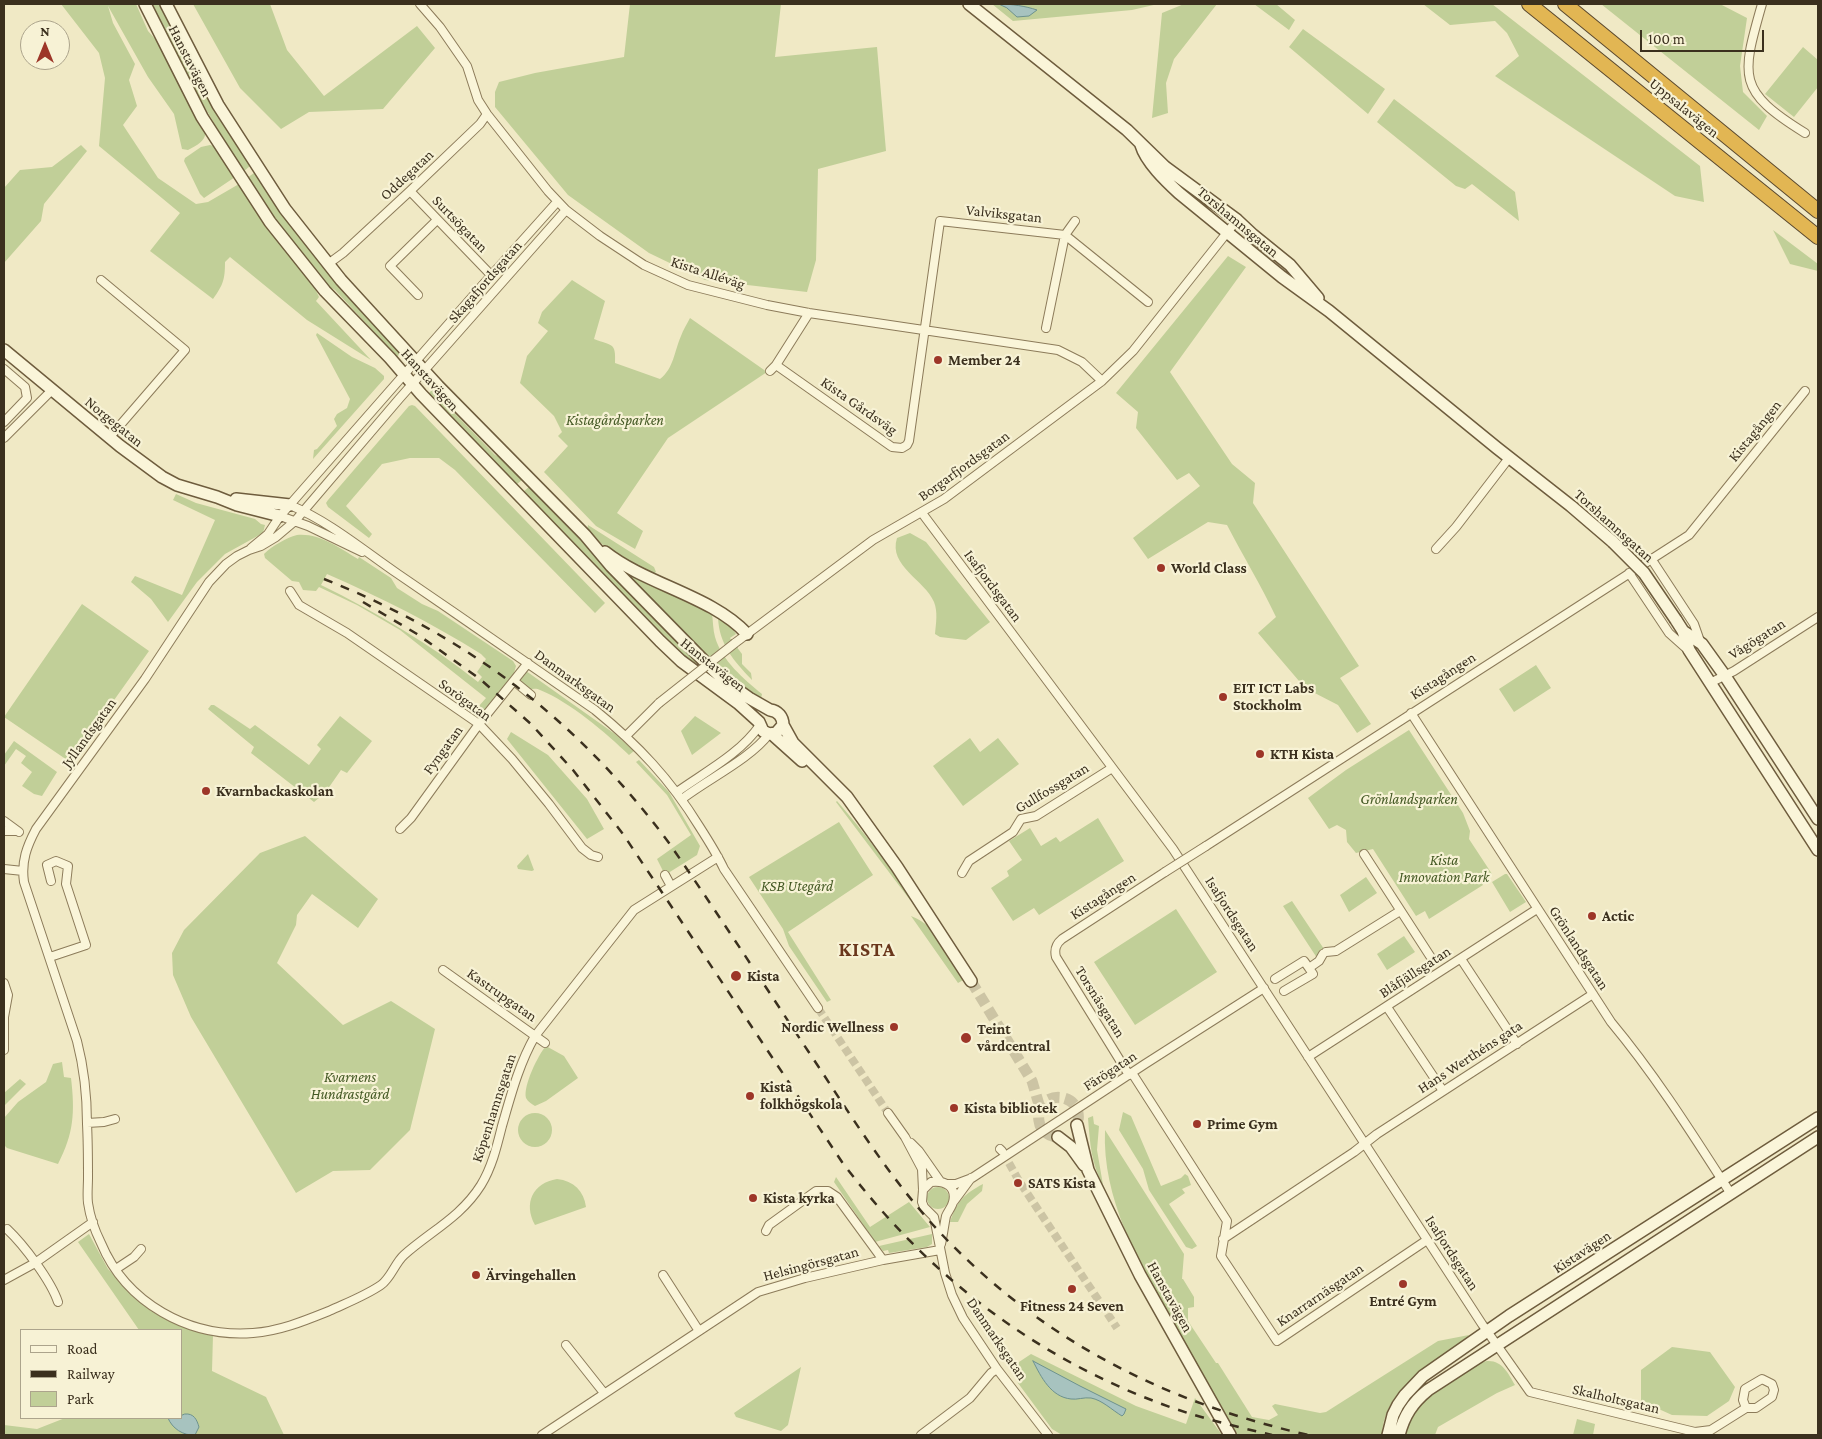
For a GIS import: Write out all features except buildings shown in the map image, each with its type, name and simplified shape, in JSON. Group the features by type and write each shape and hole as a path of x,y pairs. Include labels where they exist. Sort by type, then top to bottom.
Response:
{"highway":[{"name":"Uppsalavägen","path":"1530,4 1818,238"},
{"name":"Uppsalavägen","path":"1565,4 1818,211"}],"street":[{"name":"Hanstavägen","path":"145,4 202,116 270,222 325,291 660,641 681,660 738,703 759,724 763,731 771,735 809,767 852,813 862,820"},
{"name":"Hanstavägen","path":"166,4 218,105 285,209 328,264 425,371 529,480 585,535 611,566 705,662 725,681 748,698 781,716 783,725 793,743 847,797 898,867 971,981"},
{"name":"Kista Alléväg","path":"420,4 440,27 467,66 478,100 558,202 600,236 644,266 688,285 767,305 1058,350 1082,362 1102,382"},
{"name":"Torshamnsgatan","path":"969,4 1127,130 1165,167 1237,220 1290,264 1329,311"},
{"path":"1762,4 1750,43 1747,67 1752,88 1765,106 1805,132"},
{"name":"Oddegatan","path":"328,264 343,253 410,192 488,114"},
{"name":"Torshamnsgatan","path":"1141,145 1143,151 1165,180 1282,278 1329,311 1509,458 1571,506 1644,573 1683,631 1689,650 1818,848"},
{"name":"Surtsögatan","path":"410,192 491,275"},
{"name":"Skagafjordsgatan","path":"416,361 558,202"},
{"name":"Skagafjordsgatan","path":"425,371 566,210"},
{"path":"418,295 390,266 437,220"},
{"name":"Borgarfjordsgatan","path":"626,736 659,703 872,540 944,499 1102,382 1132,351 1237,220"},
{"name":"Valviksgatan","path":"924,330 940,221 1065,234"},
{"path":"1046,328 1065,234 1075,222"},
{"path":"1065,234 1148,302"},
{"path":"101,280 185,350 110,438"},
{"path":"770,371 776,365 809,313"},
{"name":"Kista Gårdsväg","path":"776,365 892,447 902,448 909,441 924,330"},
{"name":"Norgegatan","path":"4,350 137,460 162,477 177,485 295,522"},
{"path":"280,516 416,361"},
{"path":"4,369 24,387 27,398 4,422"},
{"path":"295,522 425,371"},
{"path":"4,438 52,390"},
{"name":"Kistagången","path":"1058,942 1689,535 1804,391"},
{"path":"14,412 22,418"},
{"path":"1436,549 1456,527 1509,458"},
{"path":"516,492 529,480"},
{"name":"Norgegatan","path":"217,497 290,505 304,511"},
{"name":"Danmarksgatan","path":"304,511 346,536 528,663 595,710 626,736 679,795 724,869 818,1008"},
{"name":"Isafjordsgatan","path":"922,513 1173,849 1496,1345"},
{"name":"Jyllandsgatan","path":"280,516 268,534 249,550 226,564 210,582 145,679 36,828 24,857 22,871 82,1058 88,1124 88,1202 93,1222 106,1256 120,1276 147,1304 169,1318 195,1327 227,1333 254,1333 297,1324 353,1301"},
{"name":"Danmarksgatan","path":"295,522 308,526 382,562"},
{"name":"Jyllandsgatan","path":"249,550 261,546 276,537 295,522"},
{"path":"585,535 615,560 652,580 727,615 747,634"},
{"name":"Torshamnsgatan","path":"1652,560 1694,624 1702,644 1818,819"},
{"name":"Torshamnsgatan","path":"1629,573 1669,633 1689,650"},
{"name":"Sorögatan","path":"290,591 299,605 346,633 478,724 518,766 582,848 591,855 598,857"},
{"name":"Vågögatan","path":"1710,683 1818,617"},
{"name":"Torshamnsgatan","path":"1683,631 1702,644"},
{"name":"Fyngatan","path":"400,829 411,818 478,724 528,663"},
{"path":"514,681 531,695"},
{"path":"679,795 753,736 762,715 770,710"},
{"name":"Grönlandsgatan","path":"1411,713 1611,1022 1664,1090 1731,1194"},
{"path":"679,795 754,749 779,731 783,725"},
{"name":"Gullfossgatan","path":"962,873 969,861 1012,832 1021,819 1036,816 1112,768"},
{"path":"4,821 19,832 4,831"},
{"path":"1364,854 1430,956"},
{"name":"Köpenhamnsgatan","path":"353,1301 383,1284 402,1256 458,1214 480,1186 495,1152 521,1064 535,1036 634,910 718,857"},
{"path":"50,957 86,945 66,884 68,866 56,861 47,865 51,881"},
{"path":"4,869 22,871"},
{"path":"665,875 671,886"},
{"name":"Blåfjällsgatan","path":"1308,1057 1537,909"},
{"path":"1309,968 1319,961 1325,953 1336,951 1400,911"},
{"name":"Torsnäsgatan","path":"1058,942 1055,951 1056,957 1130,1074"},
{"path":"1461,959 1517,1044"},
{"path":"1275,979 1304,961 1309,968 1313,974 1284,992"},
{"name":"Kastrupgatan","path":"443,970 545,1043"},
{"path":"4,983 8,995 4,1017 4,1050"},
{"name":"Färögatan","path":"943,1183 956,1184 972,1178 1264,988"},
{"name":"Hans Werthéns gata","path":"1364,1145 1377,1134 1593,994"},
{"path":"1387,1007 1443,1091"},
{"name":"Knarrarnäsgatan","path":"1130,1074 1227,1221 1221,1256 1277,1340 1427,1240"},
{"name":"Danmarksgatan","path":"888,1113 905,1137 922,1169 922,1202 924,1207 931,1213 936,1225 940,1250 952,1295 963,1318 997,1368 1048,1435"},
{"name":"Kistavägen","path":"1388,1435 1393,1414 1405,1395 1423,1376 1565,1281 1818,1118"},
{"path":"88,1124 115,1119"},
{"name":"Hanstavägen","path":"1088,1170 1077,1123 1071,1133 1056,1137 1071,1147 1088,1170 1140,1274 1230,1435"},
{"name":"Danmarksgatan","path":"905,1137 920,1151 943,1183 953,1191 954,1201 948,1210 940,1250"},
{"name":"Kistavägen","path":"1399,1435 1406,1414 1419,1397 1496,1345 1818,1137"},
{"path":"1223,1239 1364,1145"},
{"name":"Färögatan","path":"954,1201 972,1178"},
{"path":"923,1190 931,1182 943,1183"},
{"path":"766,1231 769,1225 816,1191 828,1191 836,1198 883,1260"},
{"path":"931,1213 942,1214 948,1210"},
{"path":"4,1280 34,1263 93,1222"},
{"path":"7,1229 16,1236 54,1292 58,1302"},
{"path":"1639,1233 1648,1247"},
{"path":"116,1269 134,1257 141,1249"},
{"name":"Helsingörsgatan","path":"542,1435 758,1292 805,1278 883,1260 940,1250"},
{"path":"663,1275 699,1330"},
{"path":"1565,1281 1574,1295"},
{"path":"566,1345 604,1393"},
{"name":"Skalholtsgatan","path":"1496,1345 1530,1392 1550,1398 1695,1432 1712,1430 1746,1408"},
{"path":"922,1435 970,1398 997,1368"}],"green space":[{"path":"61,4 136,4 148,31 157,41 206,131 200,143 188,150 182,149 174,114 148,77 108,6 113,23 135,64 129,80 137,106 123,125 158,178 196,204 208,202 239,184 313,284 319,297 316,301 371,360 307,320 230,257 225,262 223,282 213,299 150,251 180,213 99,146 105,78 99,53"},
{"path":"151,4 161,4 202,86 250,166 243,172 185,74"},
{"path":"193,4 270,4 287,50 324,96 417,26 435,48 383,109 309,112 281,129 240,88"},
{"path":"630,4 781,4 775,57 877,47 886,151 818,169 816,260 807,292 705,280 649,253 568,195 495,107 495,92 499,82 535,73 624,57"},
{"path":"992,4 1158,4 1132,10 1013,21"},
{"path":"1184,4 1217,4 1174,59 1166,83 1168,113 1152,118 1162,13"},
{"path":"1254,4 1276,4 1295,20 1289,30"},
{"path":"1423,4 1492,4 1700,166 1704,202 1675,196 1495,76 1519,56 1507,33 1495,21 1450,25"},
{"path":"1601,4 1720,4 1747,18 1740,66 1743,92 1767,116 1759,130"},
{"path":"1303,29 1385,89 1368,114 1289,47"},
{"path":"1803,47 1818,60 1818,87 1794,117 1765,94"},
{"path":"1394,99 1515,192 1519,221 1472,184 1465,189 1456,186 1377,122"},
{"path":"81,145 87,151 44,204 41,221 4,263 4,188 20,170 52,167"},
{"path":"214,146 235,177 204,198 200,194 184,161 185,158 201,147"},
{"path":"254,173 324,265 401,352 397,357 335,290 325,284 285,233 247,178"},
{"path":"1773,230 1818,264 1818,271 1790,264"},
{"path":"1228,256 1246,267 1170,372 1232,464 1255,483 1253,503 1359,666 1340,678 1371,724 1357,733 1338,705 1305,688 1258,633 1276,617 1227,525 1208,522 1148,559 1133,538 1200,486 1189,473 1177,480 1136,428 1138,412 1116,393"},
{"name":"Kistagårdsparken","path":"572,280 605,301 594,339 609,344 614,348 615,363 660,379 671,365 690,318 767,372 668,438 617,513 643,531 635,549 596,526 544,472 568,446 558,436 562,432 554,416 520,383 527,356 548,331 538,323 542,312"},
{"path":"317,333 352,357 375,368 384,376 384,379 313,459 314,450 337,426 334,419 337,414 347,408 350,399 316,335"},
{"path":"432,390 495,455 505,459 523,479 516,485 428,394"},
{"path":"412,405 605,603 595,613 455,470 439,458 410,458 382,464 346,506 372,534 369,538 328,507 326,503 328,500 409,406"},
{"path":"530,486 698,660 694,665 671,646 523,492"},
{"path":"176,494 196,503 255,519 265,525 263,533 225,554 197,582 168,622 151,599 131,582 135,576 182,595 215,520 173,500"},
{"path":"588,525 654,567 656,572 653,574 617,557 587,531"},
{"path":"910,533 926,542 990,622 966,640 940,637 935,634 936,614 934,602 902,565 898,557 896,548 897,538"},
{"path":"297,535 314,536 329,542 358,559 359,557 391,578 397,588 422,604 438,611 513,661 516,666 514,673 481,716 471,715 486,698 400,630 357,605 319,587 316,591 303,590 299,582 292,581 265,558 264,554 271,548","holes":["327,574 386,601 481,654 486,659 477,672 482,677 478,682 402,629 321,585"]},
{"path":"619,568 712,613 713,628 718,646 734,669 762,694 761,699 725,676"},
{"path":"82,604 149,651 70,762 4,717"},
{"path":"718,617 730,625 736,634 730,638 742,654 742,664 751,673 752,680 739,666 724,644"},
{"path":"1536,665 1551,688 1514,712 1499,689"},
{"path":"526,671 615,734 634,751 629,755 599,728 563,702 539,689 529,689 519,680"},
{"path":"211,705 214,705 250,729 255,725 309,765 321,749 317,745 340,716 372,741 347,773 341,770 325,793 314,802 251,753 254,747 208,709"},
{"path":"695,716 721,733 692,755 681,731"},
{"path":"1409,730 1463,813 1470,831 1469,839 1492,874 1481,880 1483,885 1429,919 1425,911 1416,916 1373,849 1356,853 1347,842 1346,830 1337,825 1329,829 1308,798 1346,770"},
{"path":"511,732 548,755 587,799 604,829 587,839 507,739"},
{"path":"970,738 980,752 998,738 1019,764 963,806 933,766"},
{"path":"14,741 57,772 42,796 34,794 22,786 32,772 21,763 26,756 16,749 4,766 4,755"},
{"path":"639,760 669,792 700,846 697,855 665,875 657,859 691,835 667,795 636,762"},
{"path":"836,802 885,861 910,900"},
{"path":"1098,818 1124,861 1039,915 1034,908 1013,921 991,888 1009,876 1007,871 1022,860 1009,841 1030,828 1041,846 1056,837 1060,842"},
{"name":"KSB Utegård","path":"839,822 873,875 788,932 831,1000 827,1002 789,946 783,929 749,877"},
{"name":"Kvarnens Hundrastgård","path":"305,836 378,899 358,928 312,894 297,915 296,925 277,963 343,1025 391,1001 435,1029 410,1130 370,1170 333,1171 296,1193 191,1017 173,975 172,953 184,930 260,853"},
{"path":"528,854 534,870 518,869 517,866"},
{"path":"1507,874 1526,902 1510,912 1492,882"},
{"path":"1366,877 1377,893 1349,912 1340,895"},
{"path":"1292,901 1326,952 1319,961 1283,906"},
{"path":"1176,909 1217,972 1135,1025 1094,962"},
{"path":"911,916 932,930 940,940 944,952 965,979 958,983"},
{"path":"1404,936 1415,952 1387,970 1377,954"},
{"path":"546,1046 564,1056 578,1078 546,1101 535,1106 526,1098 527,1086 535,1063"},
{"path":"62,1062 64,1077 71,1078 73,1112 70,1132 58,1164 7,1148 4,1145 4,1118 18,1102 46,1082 53,1064"},
{"path":"20,1079 26,1084 4,1106 4,1093"},
{"path":"1123,1112 1131,1116 1161,1186 1181,1178 1185,1174 1188,1176 1191,1185 1182,1189 1185,1193 1169,1204 1197,1246 1192,1249 1186,1247 1149,1190 1143,1169 1119,1130"},
{"path":"535,1113 542,1114 547,1118 551,1123 551,1137 547,1142 542,1146 535,1147 528,1146 523,1142 519,1137 518,1130 519,1123 523,1118 528,1114"},
{"path":"1093,1116 1094,1124 1099,1126 1097,1150 1103,1185 1096,1169 1090,1144 1088,1118"},
{"path":"1105,1130 1184,1254 1182,1279 1194,1297 1194,1307 1188,1308 1188,1321 1216,1363 1218,1363 1252,1417 1269,1420 1278,1415 1272,1406 1275,1404 1320,1413 1326,1412 1438,1341 1469,1335 1460,1345 1431,1364 1402,1389 1388,1410 1382,1435 1236,1435 1158,1297 1124,1228 1109,1180"},
{"path":"836,1177 870,1227 909,1202 930,1227 875,1242 834,1182"},
{"path":"557,1179 568,1182 577,1188 583,1196 586,1207 535,1225 530,1209 532,1195 542,1185"},
{"path":"983,1184 982,1191 967,1204 958,1222 950,1222 955,1209 962,1199"},
{"path":"938,1187 946,1190 949,1198 946,1206 938,1209 930,1206 927,1198 930,1190"},
{"path":"89,1234 108,1269 151,1311 170,1321 213,1335 212,1371 266,1397 284,1435 4,1435 4,1425 37,1429 62,1419 182,1419 182,1329 138,1329 78,1242"},
{"path":"932,1234 932,1244 927,1247 889,1253 888,1250 883,1251 879,1246"},
{"path":"1672,1347 1710,1352 1735,1387 1729,1401 1707,1416 1672,1415 1641,1401 1641,1370"},
{"path":"1031,1354 1136,1406 1186,1424 1195,1398 1222,1435 1062,1435 1052,1429 1018,1383 1013,1366"},
{"path":"1487,1361 1501,1365 1515,1385 1497,1393 1438,1427 1435,1435 1404,1435 1408,1422 1420,1403 1480,1363"},
{"path":"801,1367 788,1425 781,1431 736,1417 734,1413"},
{"path":"1577,1419 1595,1424 1593,1435 1573,1435"}],"water":[{"path":"999,4 1028,7 1037,10 1029,16 1017,17"},
{"path":"1033,1361 1126,1409 1124,1414 1122,1416 1095,1399 1071,1399 1058,1394 1043,1380"},
{"path":"188,1414 195,1418 199,1427 195,1435 178,1431 169,1419 182,1419 182,1416"}],"tunnel":[{"path":"971,981 1032,1081 1040,1108"},
{"path":"818,1008 888,1113"},
{"path":"1055,1137 1044,1132 1039,1121 1039,1111 1044,1103 1058,1097 1067,1099 1073,1103 1078,1111 1078,1121"},
{"path":"1009,1163 1117,1328"}],"railway":[{"path":"324,579 376,602 425,627 472,655 516,686 557,720 596,757 634,798 669,843 850,1115 897,1181 931,1223 989,1279 1029,1312 1071,1340 1115,1365 1160,1387 1208,1406 1257,1422 1308,1435"},
{"path":"363,602 417,634 480,679 531,724 573,770 623,834 842,1162 875,1203 911,1242 948,1277 988,1309 1030,1338 1074,1364 1121,1387 1170,1407 1272,1435"}],"place":[{"name":"Member 24","path":"938,360"},
{"name":"World Class","path":"1161,568"},
{"name":"EIT ICT Labs Stockholm","path":"1223,697"},
{"name":"KTH Kista","path":"1260,754"},
{"name":"Kvarnbackaskolan","path":"206,791"},
{"name":"Actic","path":"1592,916"},
{"name":"Kista","path":"736,976"},
{"name":"Nordic Wellness","path":"894,1027"},
{"name":"Teint vårdcentral","path":"966,1038"},
{"name":"Kista folkhögskola","path":"750,1096"},
{"name":"Kista bibliotek","path":"954,1108"},
{"name":"Prime Gym","path":"1197,1124"},
{"name":"SATS Kista","path":"1018,1183"},
{"name":"Kista kyrka","path":"753,1198"},
{"name":"Ärvingehallen","path":"476,1275"},
{"name":"Entré Gym","path":"1403,1284"},
{"name":"Fitness 24 Seven","path":"1072,1289"}],"district":[{"name":"KISTA","path":"867,950"}],"park label":[{"name":"Grönlandsparken","path":"1409,799"},
{"name":"Kista Innovation Park","path":"1444,868"}]}
